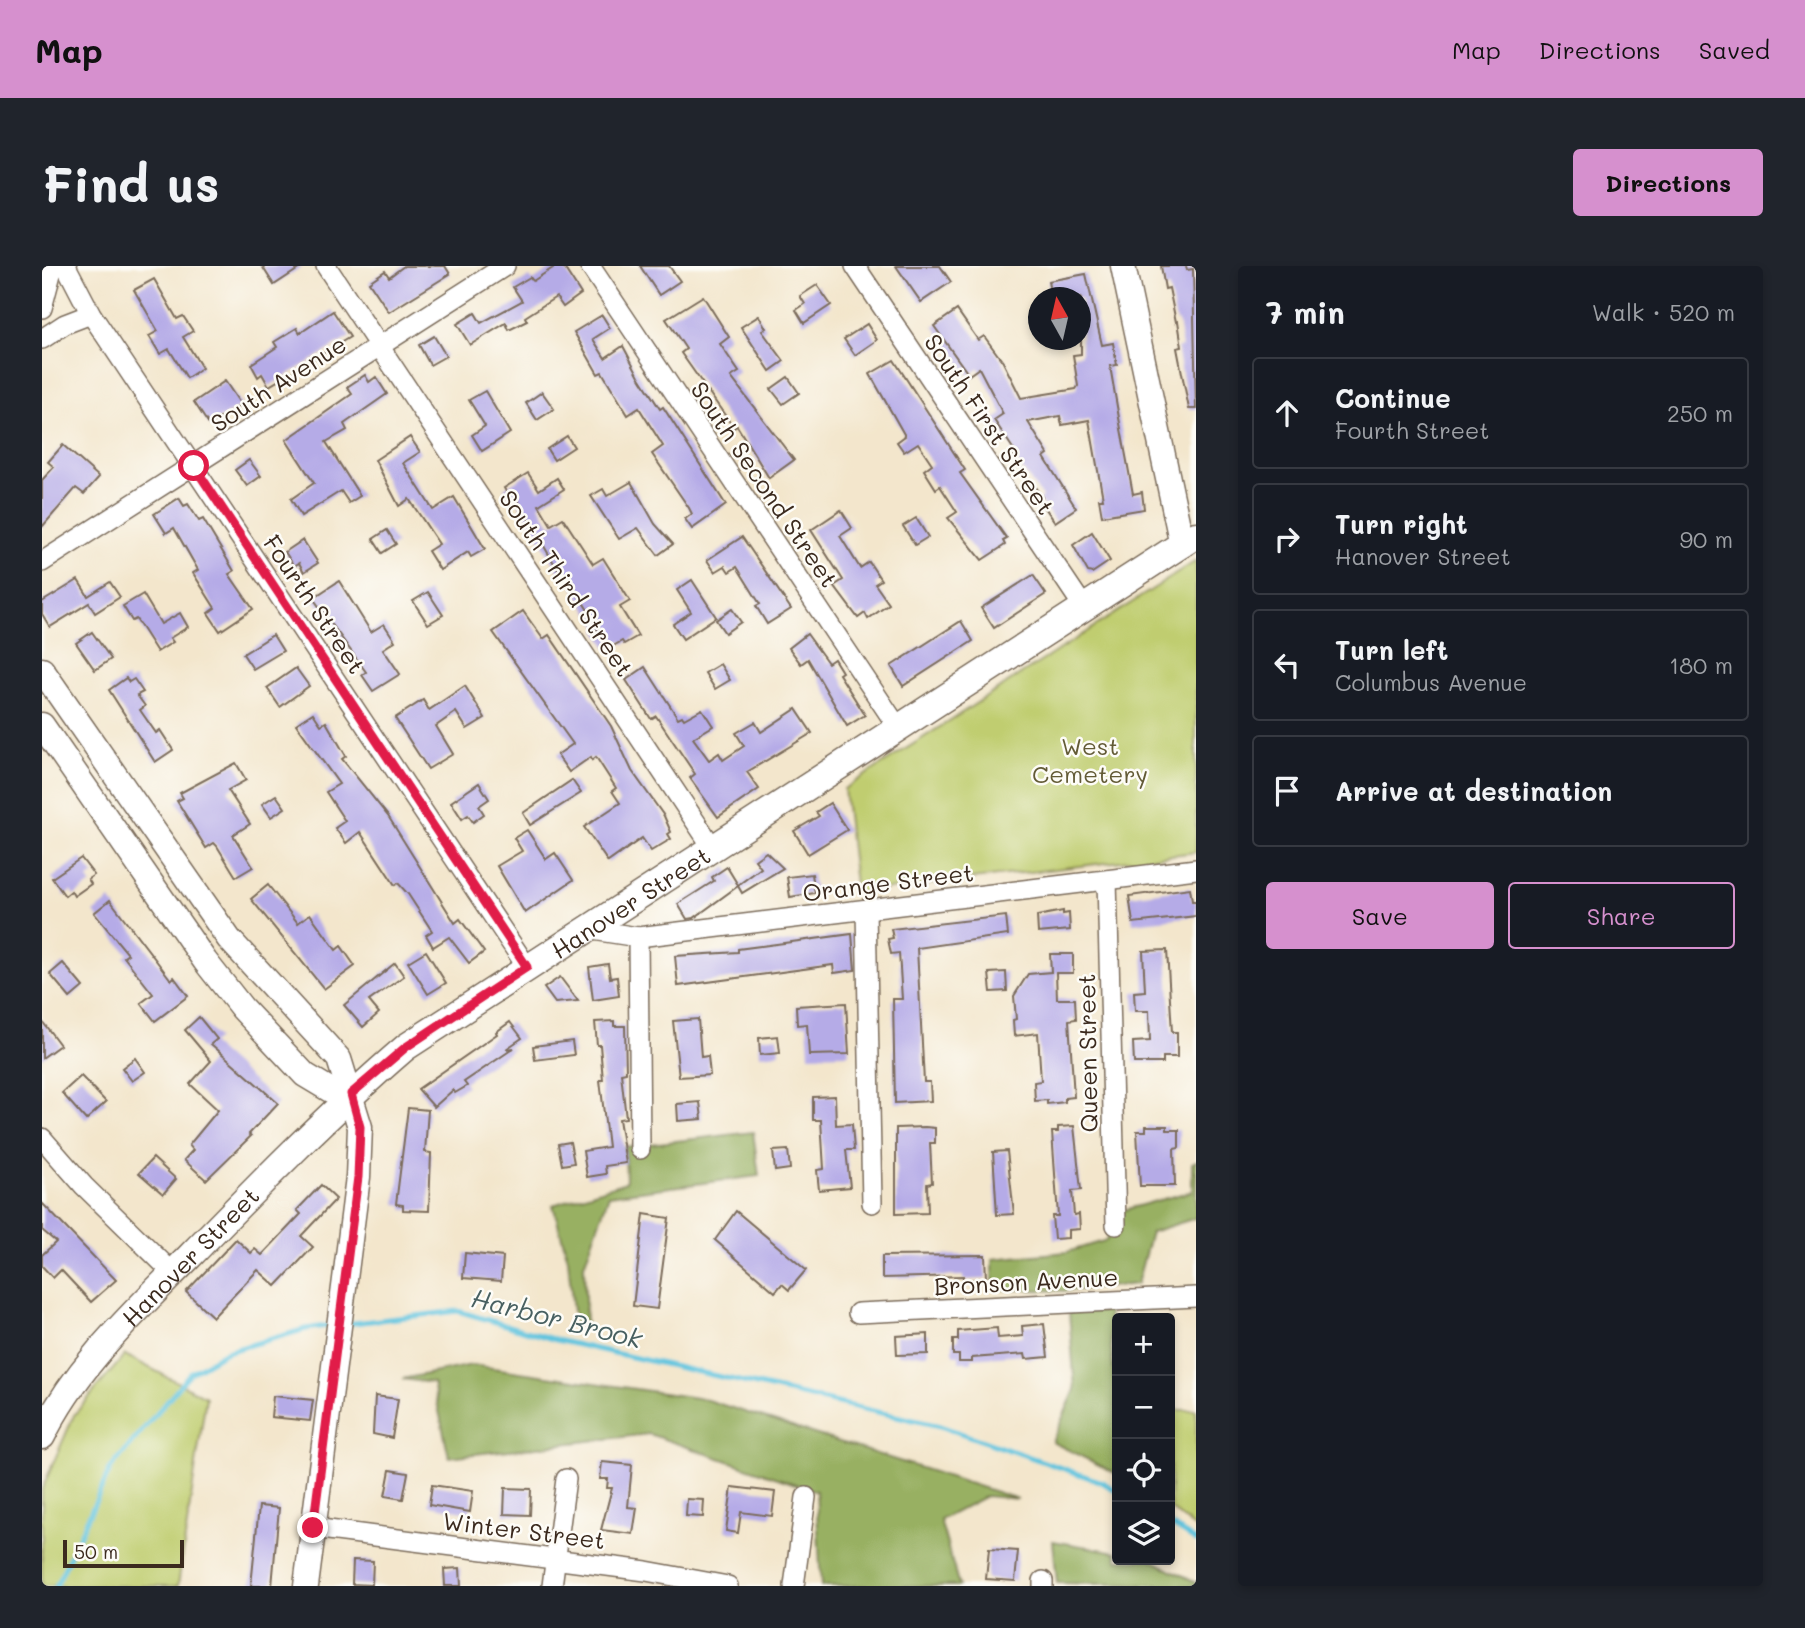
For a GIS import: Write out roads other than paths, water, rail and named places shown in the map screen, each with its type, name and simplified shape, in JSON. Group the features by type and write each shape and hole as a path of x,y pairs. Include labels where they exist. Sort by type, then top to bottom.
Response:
{"main road":[{"name":"Hanover Street","path":"42,1436 77,1378 173,1273 351,1094 406,1047 1189,540"}],"street":[{"path":"42,308 53,266"},
{"name":"Fourth Street","path":"66,266 91,314 527,967"},
{"name":"South Third Street","path":"326,266 713,848"},
{"name":"South Avenue","path":"42,562 505,266"},
{"name":"South Second Street","path":"590,266 899,729"},
{"name":"South First Street","path":"855,266 1085,609"},
{"path":"1123,266 1189,540"},
{"path":"42,338 65,324 91,314"},
{"path":"42,670 232,943 329,1045 346,1074 360,1127 361,1143 306,1586"},
{"path":"42,725 205,961 242,1008 305,1074 330,1090 351,1094"},
{"path":"114,832 144,814"},
{"name":"Orange Street","path":"586,929 638,937 1196,869"},
{"name":"Queen Street","path":"1107,880 1116,1225"},
{"path":"866,910 872,1203"},
{"path":"638,937 640,1149"},
{"path":"205,961 232,943"},
{"path":"42,1138 84,1186 173,1273"},
{"name":"Bronson Avenue","path":"858,1313 1196,1297"},
{"path":"552,1586 566,1479"},
{"path":"794,1586 806,1497"},
{"name":"Winter Street","path":"313,1528 555,1559 728,1586"}],"waterway":[{"name":"Harbor Brook","path":"345,1324 458,1311 556,1340 940,1426 1102,1482 1112,1488"},
{"name":"Harbor Brook","path":"56,1586 111,1468 190,1373 226,1352 306,1329 332,1325"},
{"name":"Harbor Brook","path":"1175,1527 1196,1541"}],"park label":[{"name":"West Cemetery","path":"1090,759"}]}
